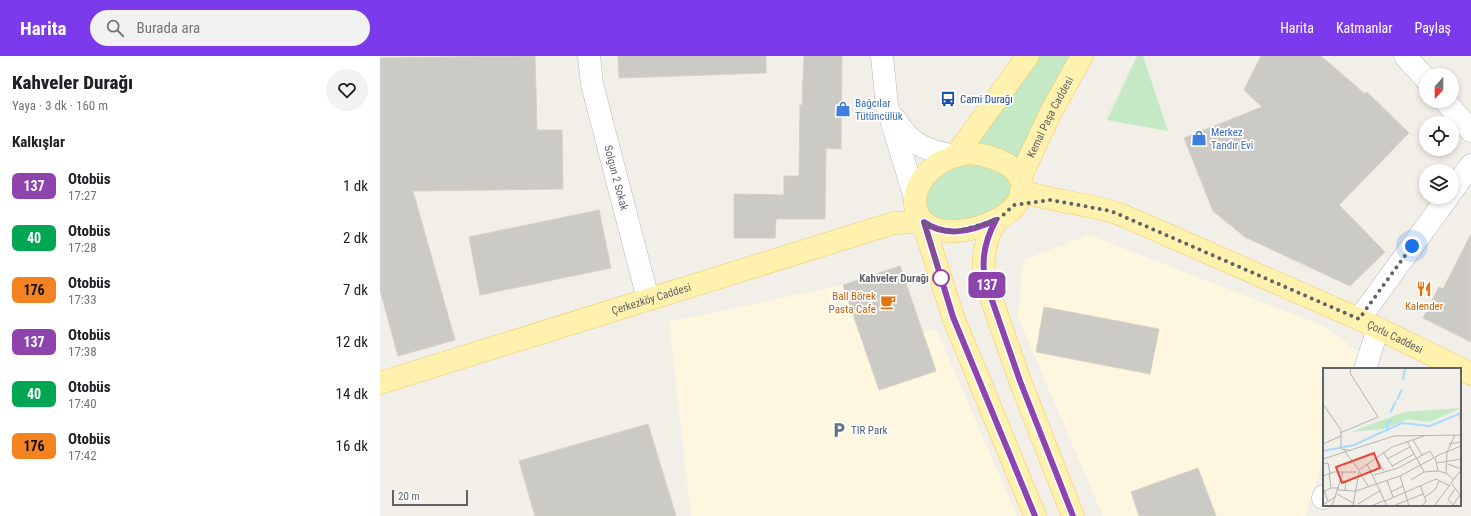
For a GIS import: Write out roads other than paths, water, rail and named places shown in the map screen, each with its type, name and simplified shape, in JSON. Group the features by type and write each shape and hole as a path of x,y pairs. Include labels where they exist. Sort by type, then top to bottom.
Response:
{"main road":[{"path":"955,156 1028,56"},
{"name":"Kemal Paşa Caddesi","path":"1018,191 1050,114 1082,56"},
{"path":"917,208 938,230 955,232 996,220 1002,216 1018,191 1013,169 995,158 970,153 955,156 938,164 927,174 918,187 917,208 953,317 1035,516"},
{"name":"Çorlu Caddesi","path":"1018,191 1051,200 1111,211 1122,215 1369,324 1459,368"},
{"name":"Çerkezköy Caddesi","path":"380,383 894,223 917,208"},
{"path":"996,220 985,248 983,271 985,280 1020,381 1073,516"},
{"name":"Çorlu Caddesi","path":"1461,369 1471,374"}],"street":[{"name":"Solgun 2 Sokak","path":"589,56 592,84 648,299"},
{"path":"882,56 887,106 917,208"},
{"path":"1405,56 1419,72"},
{"path":"887,106 904,134 913,142 929,149 955,156"},
{"path":"1451,108 1471,131"},
{"path":"1459,181 1471,165"},
{"path":"1365,368 1369,324 1444,204"}],"place":[{"name":"Cami Durağı","path":"948,99"},
{"name":"Bağcılar Tütüncülük","path":"843,109"},
{"name":"Merkez Tandır Evi","path":"1199,138"},
{"name":"Kahveler Durağı","path":"941,278"},
{"name":"Kalender","path":"1424,289"},
{"name":"Ball Börek Pasta Cafe","path":"888,302"},
{"name":"TIR Park","path":"839,430"}]}
